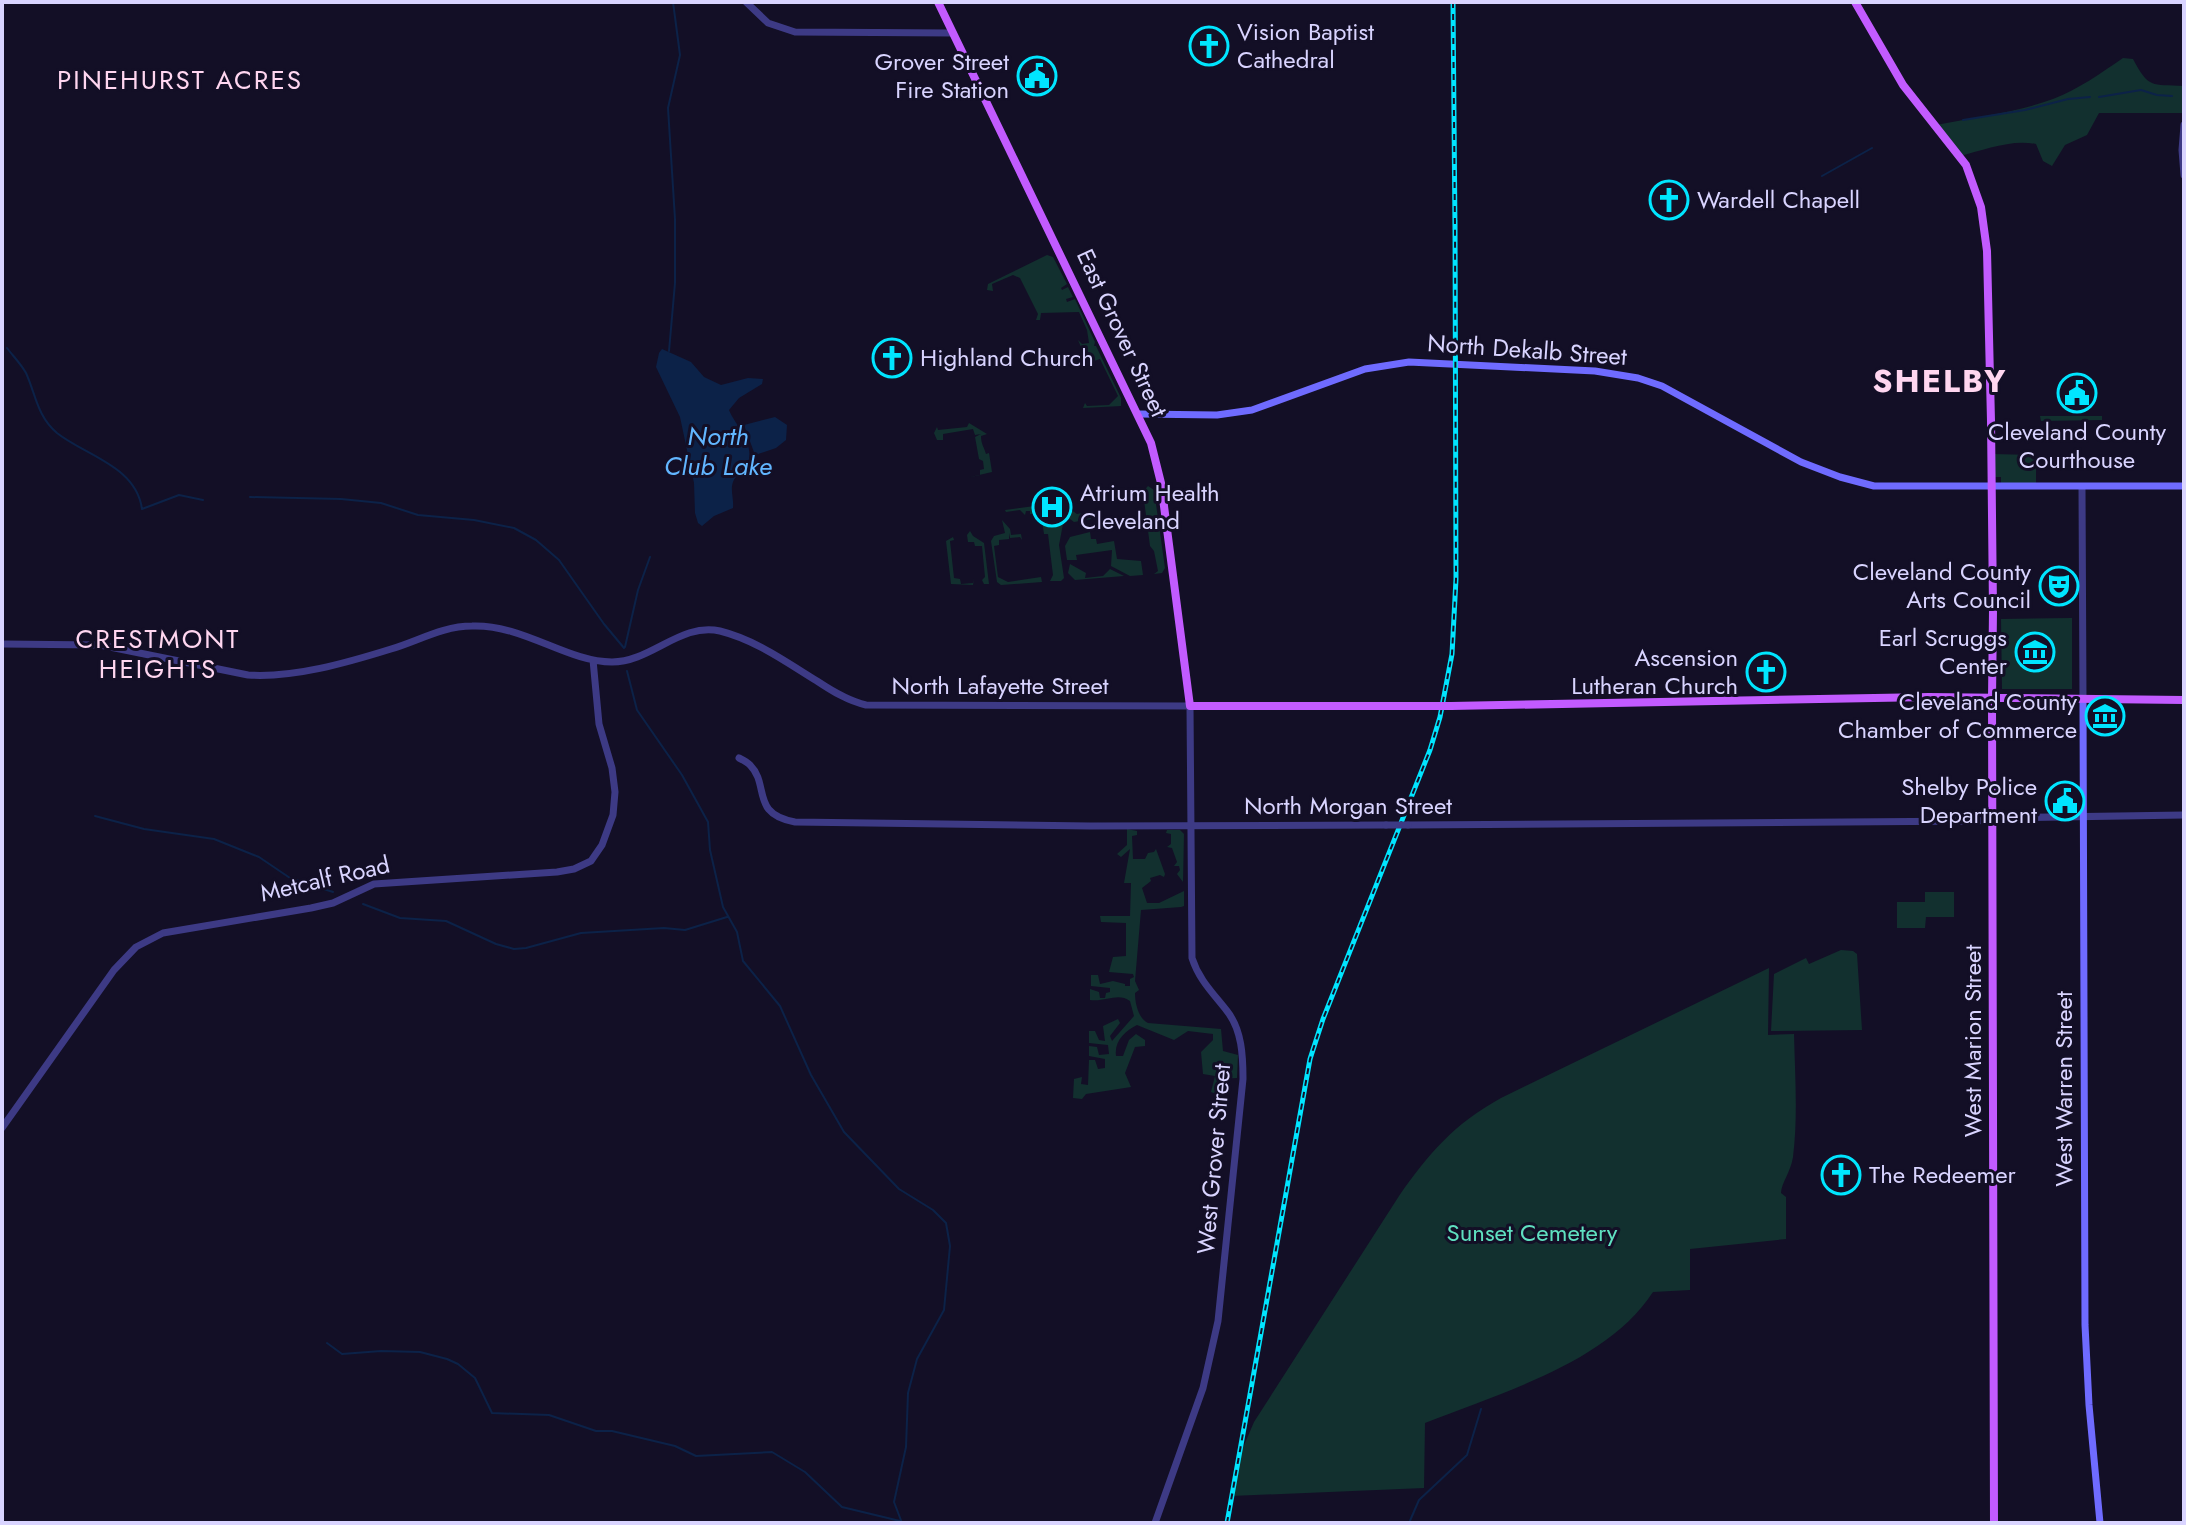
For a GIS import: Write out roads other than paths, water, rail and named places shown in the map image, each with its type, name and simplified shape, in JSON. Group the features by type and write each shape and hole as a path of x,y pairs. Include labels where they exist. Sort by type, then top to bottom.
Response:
{"main road":[{"name":"East Grover Street","path":"938,2 1151,443 1161,483 1190,706"},
{"name":"West Marion Street","path":"1855,2 1892,69 1957,152 1978,193 1987,251 1993,655 1994,1523"},
{"name":"North Dekalb Street","path":"1139,414 1217,415 1252,410 1365,369 1409,362 1595,371 1638,378 1674,391 1801,462 1874,486 2184,486"},
{"name":"North Lafayette Street","path":"1190,706 1451,706 1874,697 2184,700"},
{"name":"West Warren Street","path":"2083,700 2086,1351 2100,1523"}],"street":[{"path":"746,2 768,23 795,32 953,33"},
{"path":"2184,125 2184,175"},
{"name":"West Warren Street","path":"2082,488 2083,700"},
{"name":"North Lafayette Street","path":"2,644 100,645 248,675 269,676 369,655 441,631 474,625 515,632 593,660 613,662 632,660 690,632 713,630 762,647 843,697 866,705 1190,706"},
{"name":"Metcalf Road","path":"2,1128 114,970 127,954 149,939 187,928 324,905 374,884 557,872 591,861 607,835 615,792 612,768 599,724 593,660"},
{"name":"West Grover Street","path":"1155,1523 1199,1402 1218,1321 1243,1079 1243,1052 1237,1031 1230,1015 1204,984 1192,958 1190,706"},
{"name":"North Morgan Street","path":"739,758 753,770 770,811 795,822 1190,826 1848,823 2184,815"}],"water":[{"name":"North Club Lake","path":"662,349 691,362 704,377 721,385 748,378 763,379 762,384 739,398 729,410 749,448 747,466 733,482 733,508 714,516 702,526 695,513 694,483 680,417 656,367"},
{"name":"North Club Lake","path":"775,417 787,425 786,440 776,448 755,455 744,425"}],"waterway":[{"path":"669,351 675,283 675,219 668,108 680,55 673,2"},
{"path":"2099,97 2141,90 2172,96"},
{"path":"1963,120 2090,97"},
{"path":"1822,176 1872,148"},
{"path":"7,348 26,373 41,412 50,426 120,472 138,494 142,509 179,495 203,500"},
{"path":"250,497 381,503 418,515 474,520 514,528 536,540 559,560 624,648"},
{"path":"625,647 638,590 650,557"},
{"path":"627,671 637,710 682,775 708,822 710,850 723,907 737,932 743,961 780,1006 811,1075 844,1132 899,1189 933,1210 946,1223 950,1246 944,1310 917,1359 908,1393 906,1447 894,1502 902,1523"},
{"path":"95,816 144,829 214,839 259,857 290,878 333,892"},
{"path":"363,904 400,918 446,921 514,949 581,933 664,928 685,930 727,917"},
{"path":"327,1343 342,1354 420,1352 447,1359 475,1378 492,1413 549,1415 596,1431 612,1431 675,1446 696,1456 772,1452 805,1472 842,1507 900,1521"},
{"path":"1409,1523 1419,1500 1467,1455 1481,1409"}],"railway":[{"path":"1453,2 1455,230"},
{"path":"1227,1523 1310,1059 1430,750 1452,654 1456,579 1455,220"}],"place":[{"name":"Vision Baptist Cathedral","path":"1209,46"},
{"name":"Grover Street Fire Station","path":"1037,76"},
{"name":"Wardell Chapell","path":"1669,200"},
{"name":"Highland Church","path":"892,358"},
{"name":"Cleveland County Courthouse","path":"2077,393"},
{"name":"Atrium Health Cleveland","path":"1052,507"},
{"name":"Cleveland County Arts Council","path":"2059,586"},
{"name":"Earl Scruggs Center","path":"2035,652"},
{"name":"Ascension Lutheran Church","path":"1766,672"},
{"name":"Cleveland County Chamber of Commerce","path":"2105,716"},
{"name":"Shelby Police Department","path":"2065,801"},
{"name":"The Redeemer","path":"1841,1175"}],"district":[{"name":"PINEHURST ACRES","path":"180,80"},
{"name":"SHELBY","path":"1940,381"},
{"name":"CRESTMONT HEIGHTS","path":"158,654"}],"park label":[{"name":"Sunset Cemetery","path":"1532,1233"}]}
